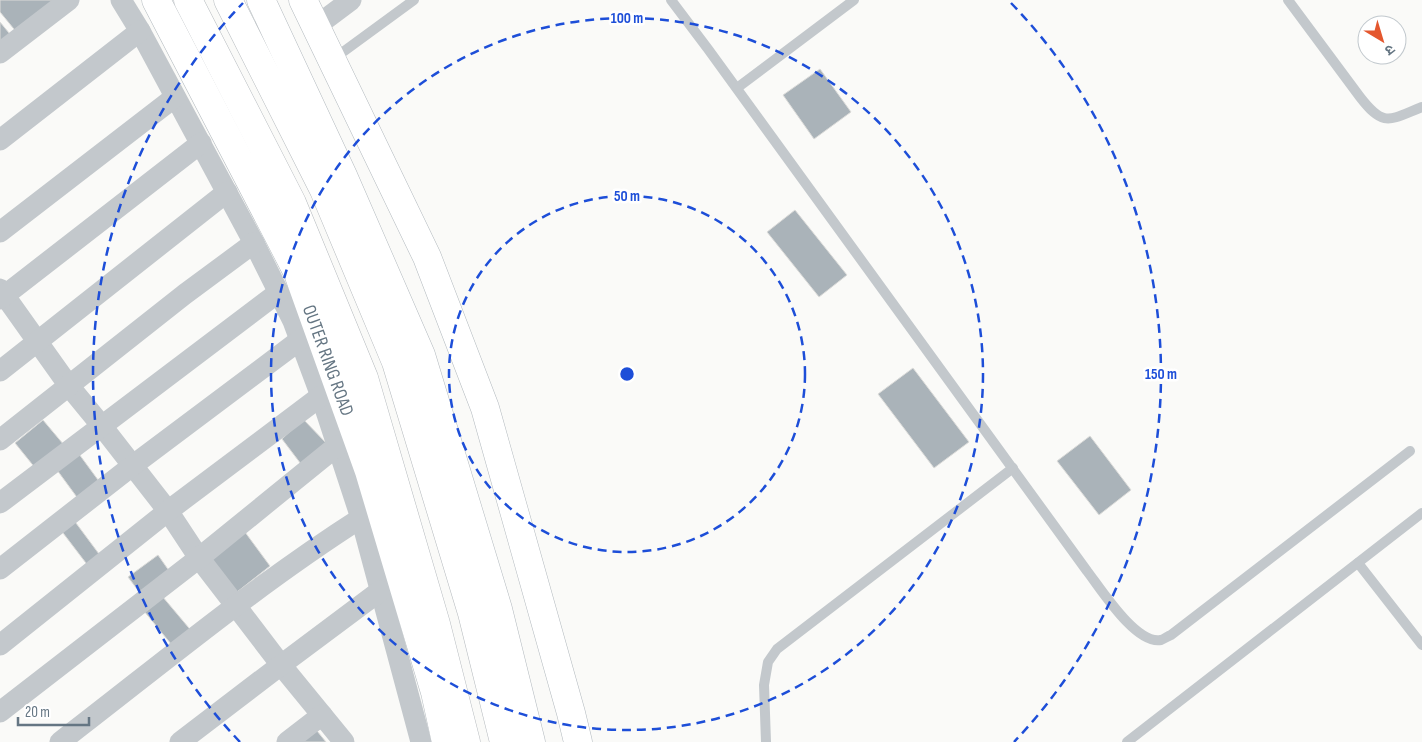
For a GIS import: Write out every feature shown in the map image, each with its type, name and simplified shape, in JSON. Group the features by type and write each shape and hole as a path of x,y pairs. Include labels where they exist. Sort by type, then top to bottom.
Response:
{"street":[{"path":"0,53 69,0"},
{"path":"121,0 140,31 227,192 280,292 293,321 361,518 421,742"},
{"name":"OUTER RING ROAD","path":"156,0 298,273 369,471 435,692 446,742"},
{"name":"OUTER RING ROAD","path":"188,0 292,203 364,378 436,624 466,742"},
{"path":"228,0 324,190 396,362 472,613 504,742"},
{"path":"261,0 344,178 421,355 498,609 531,742"},
{"path":"303,0 427,257 485,408 578,742"},
{"path":"315,28 351,0"},
{"path":"0,140 140,31"},
{"path":"0,232 175,97"},
{"path":"200,143 2,294 69,386 168,512 199,558 281,665 344,742"},
{"path":"0,371 227,192"},
{"path":"0,440 185,294 254,243"},
{"path":"0,502 280,292"},
{"path":"0,569 132,466 300,340"},
{"path":"0,645 168,512 320,396"},
{"path":"0,712 199,558 337,446"},
{"path":"60,742 236,606 317,547 361,518"},
{"path":"180,742 380,591"},
{"path":"287,742 322,715"}],"lane":[{"path":"331,60 414,0"},
{"path":"671,0 1123,618 1138,633 1149,639 1161,640 1172,635 1410,451"},
{"path":"737,88 854,0"},
{"path":"1288,0 1365,103 1378,116 1388,119 1394,118 1422,107"},
{"path":"766,742 764,685 768,662 777,649 1013,468"},
{"path":"1127,742 1422,513"},
{"path":"1358,563 1422,645"}],"building":[{"path":"0,0 58,0 18,34 0,12"},
{"path":"0,22 14,39 0,51"},
{"path":"820,69 851,112 814,139 783,95"},
{"path":"795,210 847,275 819,297 767,232"},
{"path":"913,368 969,442 934,468 878,394"},
{"path":"303,419 328,445 304,468 282,439"},
{"path":"43,420 64,445 36,469 15,443"},
{"path":"1090,436 1131,490 1099,515 1057,461"},
{"path":"79,454 101,484 79,500 57,470"},
{"path":"73,519 102,558 89,567 60,529"},
{"path":"242,528 270,566 237,592 207,558"},
{"path":"158,555 172,575 143,597 128,577"},
{"path":"162,596 194,634 176,650 144,611"},
{"path":"313,726 326,742 293,742"}]}
